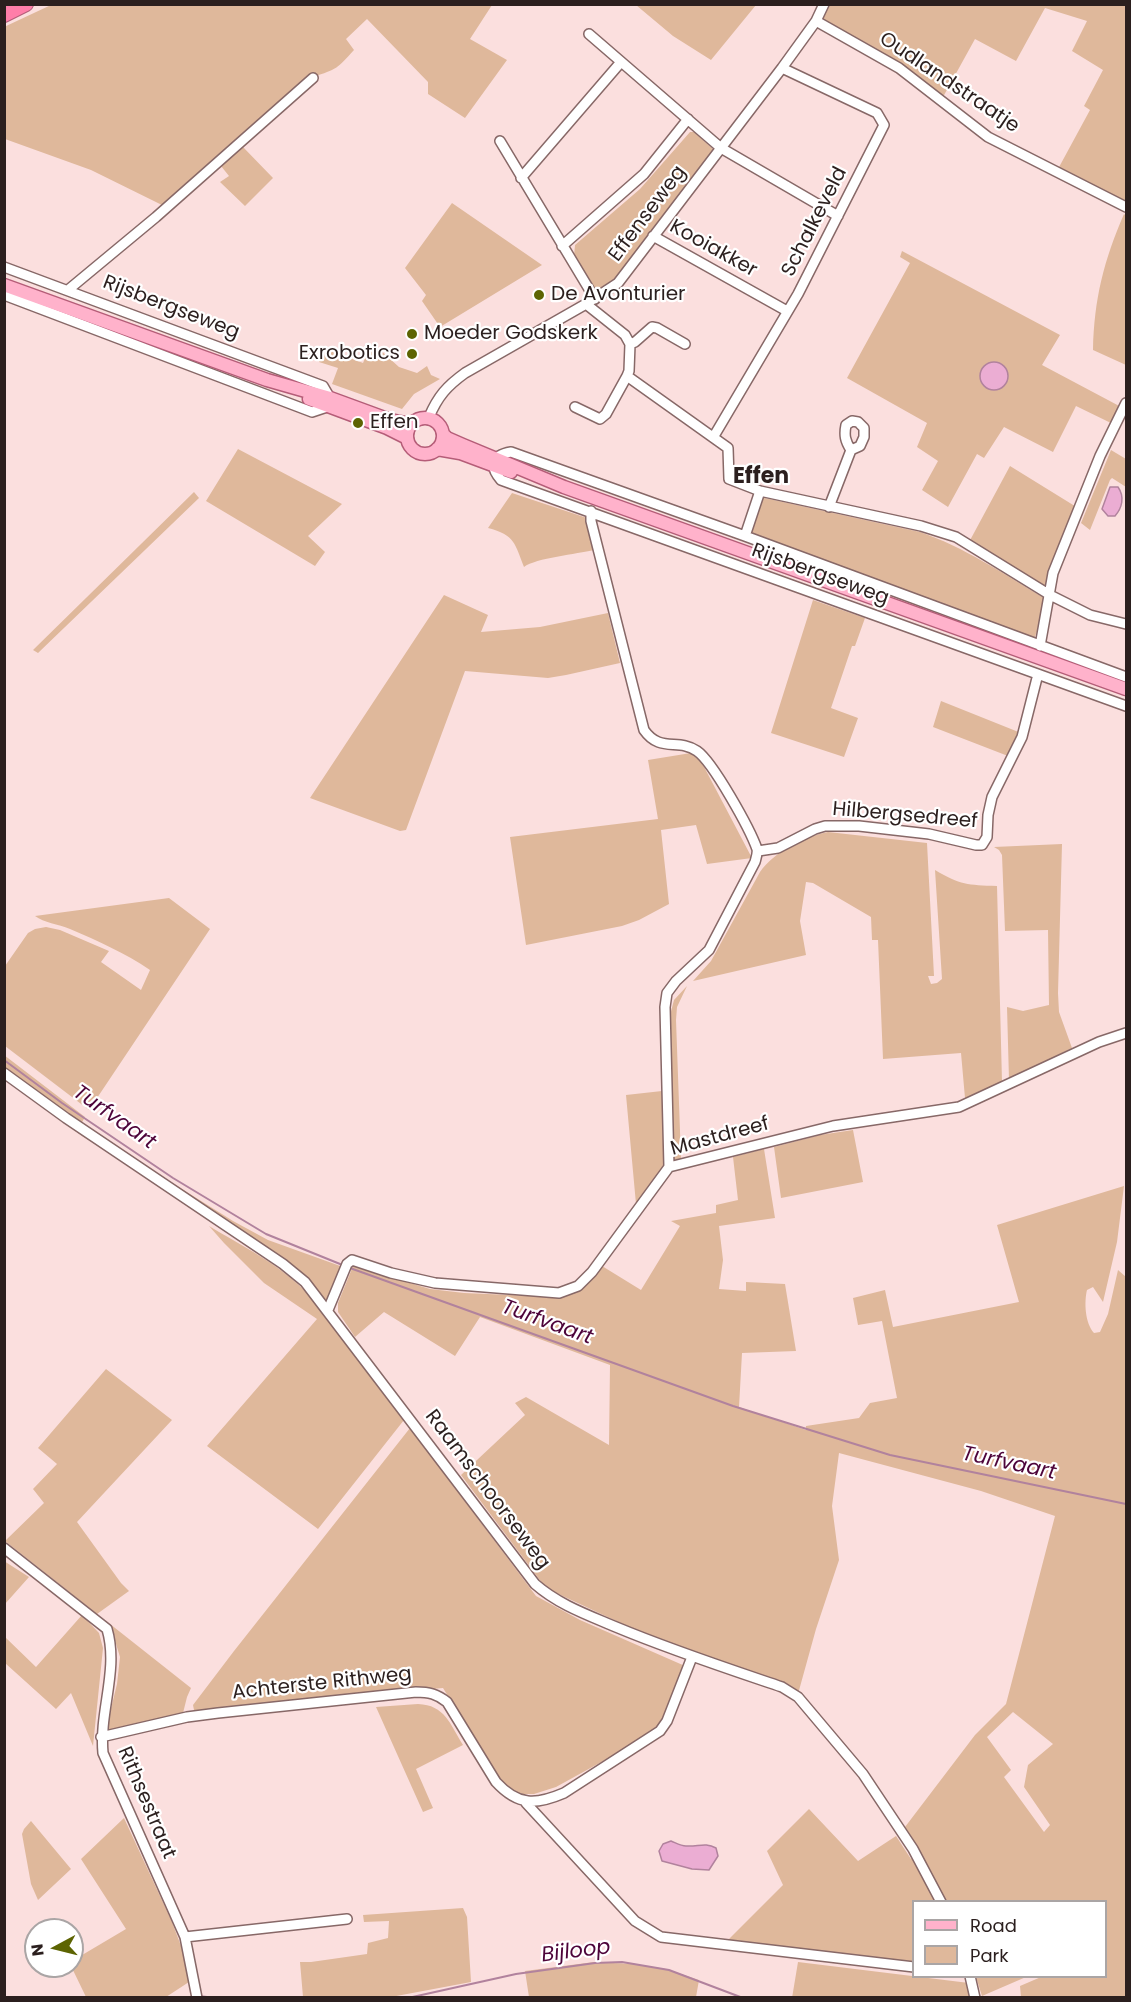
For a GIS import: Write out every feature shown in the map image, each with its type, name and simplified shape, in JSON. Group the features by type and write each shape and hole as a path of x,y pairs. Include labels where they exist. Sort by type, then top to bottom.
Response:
{"highway":[{"path":"4,15 26,4"}],"main road":[{"name":"Rijsbergseweg","path":"4,285 328,403 407,438"},
{"name":"Rijsbergseweg","path":"328,403 411,424"},
{"path":"429,417 441,427 443,434 440,446 427,454 413,451 408,445 407,438 411,424 429,417"},
{"name":"Rijsbergseweg","path":"443,434 494,462"},
{"name":"Rijsbergseweg","path":"437,449 494,462 1126,689"}],"street":[{"name":"Effenseweg","path":"429,417 447,386 465,373 595,299 618,283 782,68 816,21 824,4"},
{"name":"Oudlandstraatje","path":"816,21 899,68 988,136 1126,207"},
{"path":"589,34 721,148 838,216"},
{"path":"521,178 621,62"},
{"name":"Schalkeveld","path":"714,436 798,294 884,125 877,113 782,68"},
{"path":"68,290 156,217 314,78"},
{"path":"562,246 644,174 688,119"},
{"path":"500,141 595,299"},
{"name":"Kooiakker","path":"653,236 788,311"},
{"name":"Rijsbergseweg","path":"4,267 323,386 328,403"},
{"path":"4,295 312,411 328,403"},
{"path":"575,406 600,419 606,414 629,371 630,344 625,334 586,304"},
{"path":"630,344 652,327 685,344"},
{"path":"627,376 728,448 729,479 760,491 921,526 956,537 1050,595 1090,615 1126,624"},
{"path":"1040,646 1053,573 1100,456 1126,404"},
{"path":"829,507 851,450"},
{"name":"Rijsbergseweg","path":"1126,677 512,452 501,454 494,462 495,474 501,480 1126,706"},
{"path":"745,536 760,491"},
{"path":"591,511 591,522 644,730 657,742 686,746 704,756 728,793 758,851 755,862 708,950 676,981 668,993 665,1006 669,1167"},
{"name":"Hilbergsedreef","path":"758,851 778,848 814,829 825,826 859,826 929,834 982,845 987,837 992,797 1022,736 1038,674"},
{"name":"Mastdreef","path":"328,1310 346,1267 352,1260 391,1273 435,1283 559,1293 578,1287 592,1272 669,1167 833,1126 959,1107 1099,1042 1126,1033"},
{"name":"Raamschoorseweg","path":"4,1073 283,1264 305,1282 535,1584 549,1596 572,1608 692,1657 782,1687 798,1697 863,1774 913,1849 939,1900"},
{"name":"Rithsestraat","path":"4,1548 107,1629 111,1644 111,1661 101,1737 103,1753 185,1937 196,1994"},
{"path":"526,1803 550,1799 564,1793 660,1731 667,1721 692,1657"},
{"name":"Achterste Rithweg","path":"101,1737 214,1713 429,1692 447,1701 502,1789 526,1803 635,1921 661,1937 912,1967"},
{"path":"185,1937 347,1919"},
{"path":"970,1978 975,1998"}],"green space":[{"path":"829,4 1126,5 1126,204 1058,169 1090,110 1084,106 1103,70 1072,51 1087,21 1045,8 1016,61 975,39 943,97 826,24 822,18"},
{"path":"51,5 492,5 470,39 507,60 465,118 428,94 428,82 367,19 346,39 354,50 340,65 313,77 164,206 91,170 5,139 4,27"},
{"path":"636,5 756,5 711,60 673,36"},
{"path":"690,132 694,132 714,150 615,278 597,294 574,256 575,245 640,189"},
{"path":"243,147 273,178 245,206 220,182 229,176 221,166"},
{"path":"452,203 542,265 440,327 422,301 426,295 405,268"},
{"path":"1124,214 1126,216 1126,365 1093,350 1095,314 1101,280"},
{"path":"902,251 1060,335 1042,365 1123,408 1115,425 1076,406 1053,452 1004,427 984,458 977,454 948,507 922,490 938,461 917,447 927,423 847,378 910,263 900,257"},
{"path":"369,349 379,349 399,367 417,373 427,366 431,375 440,379 414,394 402,409 332,384 338,368 319,362 329,350 363,363"},
{"path":"238,449 342,504 308,536 325,552 315,566 206,501"},
{"path":"1111,450 1126,459 1126,487 1112,478 1110,480 1090,530 1081,523"},
{"path":"1010,466 1078,508 1046,589 968,544"},
{"path":"194,492 199,498 38,653 33,650"},
{"path":"512,493 587,518 594,550 547,559 524,567 509,537 488,528"},
{"path":"760,497 920,532 968,553 1044,598 1034,639 749,535"},
{"path":"444,595 488,615 481,632 540,627 608,613 620,663 548,678 465,671 406,830 400,831 310,798"},
{"path":"813,600 865,618 855,646 852,646 831,708 858,718 844,757 771,733"},
{"path":"941,701 1021,733 1008,756 933,727"},
{"path":"691,753 702,763 752,858 707,864 696,825 661,830 669,904 622,926 526,945 510,837 658,819 648,760"},
{"path":"828,832 927,843 934,976 928,976 931,984 942,979 935,870 951,879 965,883 997,886 1002,1082 965,1098 961,1053 883,1059 878,940 872,940 871,917 813,883 806,882 800,921 806,955 693,981 711,961 766,865 790,846"},
{"path":"1062,844 1058,993 1059,1012 1072,1048 1009,1080 1007,1007 1023,1011 1049,1005 1048,930 1005,931 1002,855 994,847"},
{"path":"169,898 210,929 89,1110 5,1046 5,966 28,933 46,927 60,930 109,951 101,962 141,990 150,970 101,943 35,916"},
{"path":"687,986 677,1007 676,1020 681,1159 674,1160 669,1019 674,1000"},
{"path":"4,1055 85,1117 81,1124 88,1130 233,1221 268,1240 343,1267 332,1295 327,1301 299,1271 82,1136 5,1077"},
{"path":"662,1091 664,1165 636,1204 626,1095"},
{"path":"853,1130 863,1182 781,1198 774,1147 820,1135"},
{"path":"764,1149 775,1218 719,1226 723,1260 719,1289 746,1291 746,1282 785,1284 796,1351 742,1353 739,1407 806,1430 806,1426 859,1418 870,1403 897,1398 882,1321 858,1325 853,1298 885,1290 893,1327 1019,1302 997,1225 1124,1186 1117,1242 1103,1302 1093,1287 1087,1290 1086,1306 1091,1329 1094,1333 1100,1332 1108,1314 1118,1270 1126,1277 1126,1997 1021,1997 1020,1986 1039,1978 1107,1978 1107,1900 912,1900 912,1968 726,1942 783,1885 767,1851 809,1809 858,1861 896,1836 911,1859 913,1858 941,1891 905,1827 975,1735 1006,1704 1055,1516 981,1491 839,1453 832,1506 839,1560 816,1629 798,1694 642,1633 552,1591 542,1583 461,1475 525,1415 515,1403 526,1397 609,1445 610,1365 480,1317 455,1356 384,1312 355,1337 338,1312 338,1303 353,1266 430,1289 464,1293 556,1297 583,1287 602,1266 641,1290 680,1226 671,1221 716,1213 716,1205 738,1200 733,1157","holes":["1013,1712 1053,1744 1028,1765 1024,1787 1050,1825 1044,1832 1004,1777 1011,1770 987,1737"]},
{"path":"209,1226 272,1264 306,1292 404,1420 318,1529 207,1446 317,1319 264,1283"},
{"path":"106,1369 172,1420 77,1522 129,1591 97,1614 5,1541 44,1503 33,1489 57,1464 38,1448"},
{"path":"410,1428 536,1596 580,1620 685,1666 665,1715 654,1733 556,1787 534,1794 523,1794 512,1791 496,1774 443,1688 279,1703 195,1715 193,1705"},
{"path":"4,1561 29,1577 5,1604 4,1604"},
{"path":"82,1615 99,1633 103,1648 93,1746 71,1693 56,1709 5,1663 5,1637 36,1667"},
{"path":"110,1624 191,1688 182,1717 105,1733 117,1684 120,1657"},
{"path":"427,1705 441,1712 463,1745 416,1769 433,1808 423,1812 376,1707"},
{"path":"124,1818 172,1922 181,1946 189,1982 166,1997 86,1997 77,1978 84,1978 84,1954 126,1929 81,1859"},
{"path":"31,1821 71,1869 38,1900 31,1884 22,1834"},
{"path":"463,1908 467,1917 471,1982 391,1997 303,1997 300,1962 367,1954 368,1943 388,1938 389,1921 364,1922 363,1915"},
{"path":"594,1962 634,1964 666,1969 699,1980 696,1997 529,1997 525,1971"},
{"path":"798,1962 912,1976 912,1978 969,1983 972,1998 792,1998"},
{"path":"977,1978 1024,1978 982,1996"}],"shaded area":[{"path":"994,362 1004,366 1008,376 1004,386 994,390 984,386 980,376 984,366"},
{"path":"1110,487 1118,487 1122,498 1121,506 1115,516 1108,516 1102,509"},
{"path":"671,1841 684,1846 712,1846 716,1848 718,1856 709,1870 692,1869 662,1861 659,1851 663,1844"}],"waterway":[{"name":"Turfvaart","path":"4,1060 62,1103 173,1178 266,1234 345,1266"},
{"name":"Turfvaart","path":"350,1268 733,1406 890,1455 1126,1504"},
{"name":"Bijloop","path":"408,1998 516,1974 595,1963 622,1962 669,1970 743,1998"},
{"name":"Bijloop","path":"198,1996 216,1998"}],"place":[{"name":"De Avonturier","path":"539,295"},
{"name":"Moeder Godskerk","path":"412,334"},
{"name":"Exrobotics","path":"412,354"},
{"name":"Effen","path":"358,423"}],"district":[{"name":"Effen","path":"761,477"}]}
